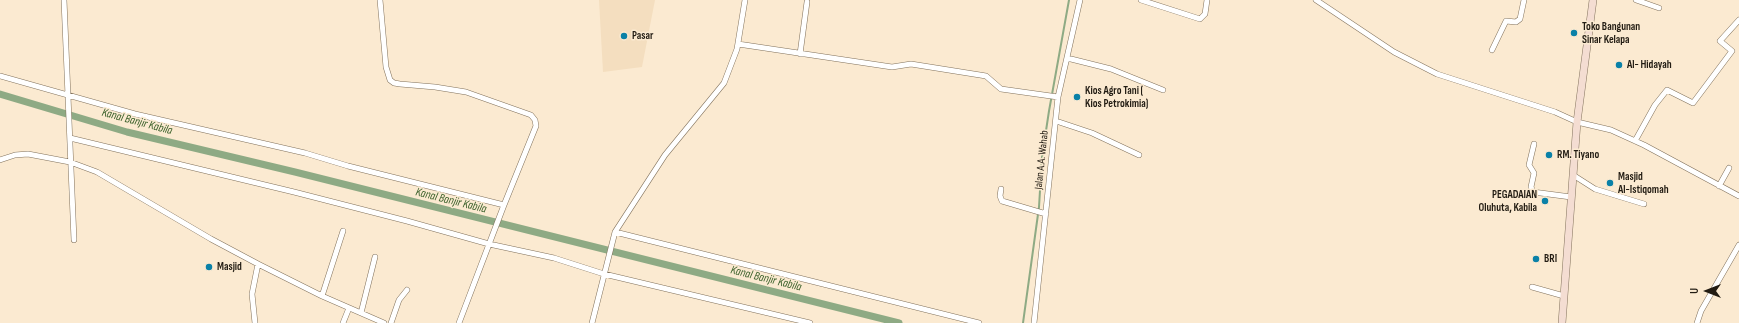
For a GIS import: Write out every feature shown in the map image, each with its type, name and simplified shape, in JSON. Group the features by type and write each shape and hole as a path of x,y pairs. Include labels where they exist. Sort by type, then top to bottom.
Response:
{"main road":[{"path":"1562,323 1577,122 1591,0"}],"street":[{"path":"64,0 74,240"},
{"path":"380,0 386,68 390,80 394,83 466,92 531,115 535,120 536,126 489,242 459,323"},
{"path":"592,323 615,232 665,154 724,83 738,44 746,0"},
{"name":"Jalan A.A. Wahab","path":"1034,323 1043,213 1056,121 1054,96 1067,58 1080,0"},
{"path":"1141,0 1200,19 1204,14 1207,0"},
{"path":"1316,0 1394,52 1437,74 1555,112 1577,122 1611,130 1635,141 1739,196"},
{"path":"1492,50 1506,21 1516,22 1520,19 1524,0"},
{"path":"1636,0 1659,8"},
{"path":"800,54 807,2"},
{"path":"1635,141 1655,105 1667,90 1693,103 1732,51 1720,42 1739,20"},
{"path":"738,44 892,67 910,64 980,75 986,76 1001,89 1054,96"},
{"path":"1067,58 1111,69 1162,90"},
{"path":"0,76 135,114 305,153 348,166 504,205"},
{"path":"1056,121 1092,133 1139,155"},
{"path":"70,136 554,258 604,274 810,323"},
{"path":"1534,144 1529,165 1529,168 1534,173 1531,187 1533,192 1571,197"},
{"path":"0,160 15,155 28,154 70,162 97,172 211,239 258,264 322,296 384,323"},
{"path":"1719,186 1729,168"},
{"path":"1573,175 1595,189 1644,204"},
{"path":"1001,189 1000,194 1002,201 1043,213"},
{"path":"322,296 343,231"},
{"path":"615,232 979,323"},
{"path":"1697,323 1701,311 1739,245"},
{"path":"362,313 375,257"},
{"path":"255,323 252,294 258,264"},
{"path":"1532,286 1564,296"},
{"path":"391,323 399,300 407,290"},
{"path":"343,323 349,308"}],"shaded area":[{"name":"Pasar","path":"599,0 655,0 642,67 603,72"}],"waterway":[{"path":"1023,323 1039,207 1042,157 1069,0"},
{"name":"Kanal Banjir Kabila","path":"0,94 127,132 295,172 899,323"}],"place":[{"name":"Toko Bangunan Sinar Kelapa","path":"1574,33"},
{"name":"Pasar","path":"624,36"},
{"name":"Al- Hidayah","path":"1619,65"},
{"name":"Kios Agro Tani ( Kios Petrokimia)","path":"1077,97"},
{"name":"RM. Tiyano","path":"1549,155"},
{"name":"Masjid Al-Istiqomah","path":"1610,183"},
{"name":"PEGADAIAN Oluhuta, Kabila","path":"1545,201"},
{"name":"BRI","path":"1536,259"},
{"name":"Masjid","path":"209,267"}]}
